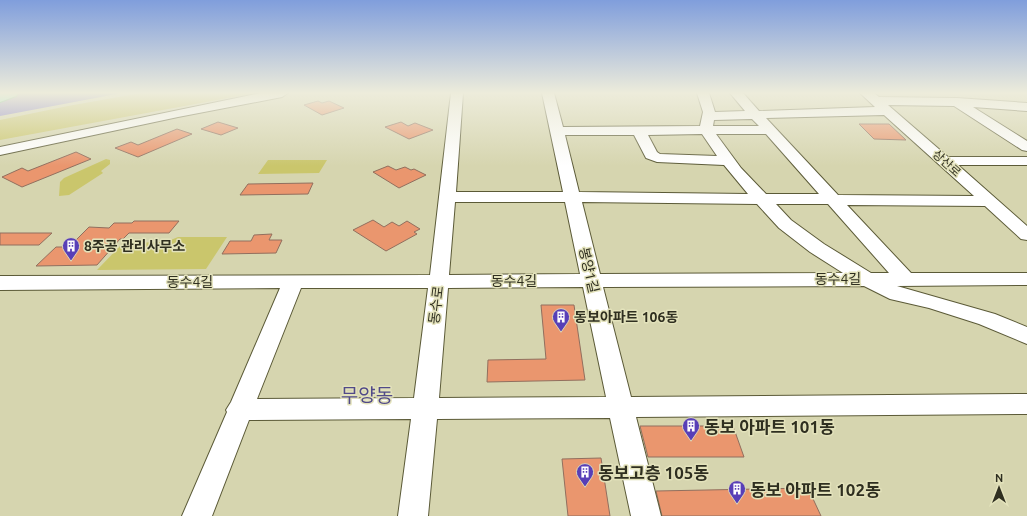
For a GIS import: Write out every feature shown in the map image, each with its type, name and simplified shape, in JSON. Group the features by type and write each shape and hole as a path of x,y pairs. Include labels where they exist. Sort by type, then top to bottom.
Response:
{"street":[{"path":"0,144 131,117"},
{"path":"0,151 159,117"},
{"name":"동수로","path":"413,516 439,281 455,117"},
{"name":"봉양1길","path":"554,117 646,516"},
{"path":"708,117 706,131 760,199 785,224 817,248 866,279 897,294 932,302 987,319 1027,336"},
{"path":"757,117 906,280"},
{"name":"상산로","path":"894,117 1027,234"},
{"path":"980,117 1027,147"},
{"path":"557,131 769,130"},
{"path":"639,131 651,155 657,158 729,161"},
{"path":"945,161 1027,161"},
{"path":"447,197 572,196 988,201"},
{"name":"동수4길","path":"3,285 1027,278"},
{"path":"197,516 292,282"},
{"path":"239,410 1027,404"}],"shaded area":[{"path":"14,117 124,117 0,140 0,120"},
{"path":"106,159 110,160 110,164 101,171 103,173 69,195 59,196 60,182 64,178"},
{"path":"268,160 327,160 319,173 258,174"},
{"path":"178,237 227,237 206,269 97,270 123,243 166,242"}],"building":[{"path":"218,122 238,128 221,135 201,129"},
{"path":"401,122 408,126 415,123 433,130 409,139 385,127"},
{"path":"859,124 889,124 906,140 874,139"},
{"path":"177,129 192,134 138,157 115,148 131,142 138,145"},
{"path":"76,152 91,159 22,187 2,177 22,168 28,171"},
{"path":"388,166 396,170 405,167 411,170 414,169 426,175 399,188 373,172"},
{"path":"313,183 308,194 240,195 248,184"},
{"path":"373,220 384,227 392,222 399,226 407,221 420,229 414,232 417,234 386,251 353,230"},
{"path":"134,221 179,221 169,233 129,233 123,239 120,239 97,265 36,266 56,247 69,247 89,227 109,228 114,223 132,223"},
{"path":"0,233 52,233 39,245 0,245"},
{"path":"272,234 269,240 282,240 276,253 222,254 230,241 251,241 254,235"},
{"name":"동보아파트 106동","path":"541,305 574,305 585,380 487,382 488,360 546,359"},
{"name":"동보 아파트 101동","path":"640,426 733,426 744,457 648,457"},
{"name":"동보고층 105동","path":"601,458 610,516 568,516 562,459"},
{"name":"동보 아파트 102동","path":"808,488 821,516 662,516 656,491"}],"place":[{"name":"8주공 관리사무소","path":"71,261"},
{"name":"동보아파트 106동","path":"561,332"},
{"name":"동보 아파트 101동","path":"691,441"},
{"name":"동보고층 105동","path":"585,487"},
{"name":"동보 아파트 102동","path":"737,504"}],"district":[{"name":"무양동","path":"367,395"}]}
